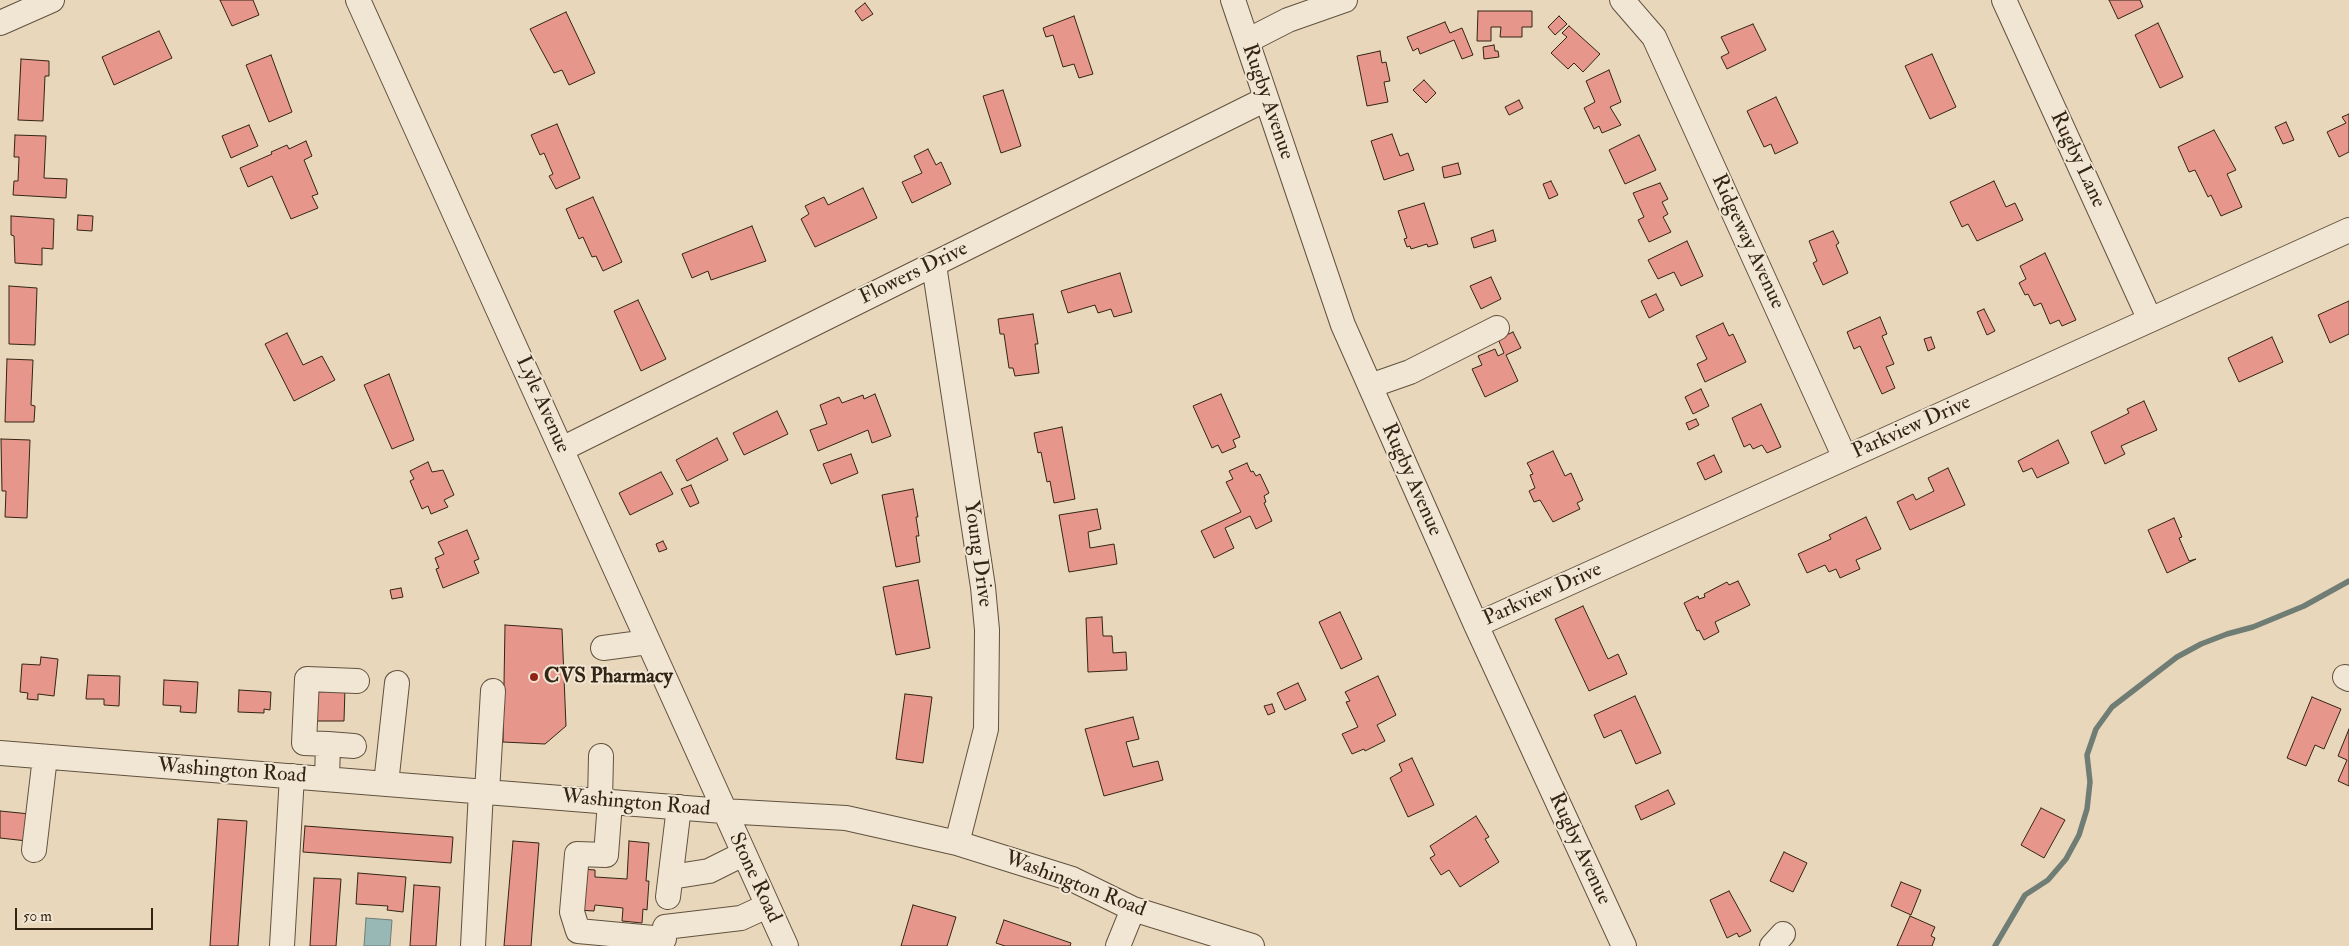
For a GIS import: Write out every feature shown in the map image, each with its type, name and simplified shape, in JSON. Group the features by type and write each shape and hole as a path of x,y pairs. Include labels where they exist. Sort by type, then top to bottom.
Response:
{"street":[{"path":"0,24 52,0"},
{"name":"Lyle Avenue","path":"358,0 562,449 723,811"},
{"name":"Rugby Avenue","path":"1233,0 1343,325 1476,625 1624,946"},
{"path":"1247,41 1292,10 1344,0"},
{"name":"Ridgeway Avenue","path":"1622,0 1654,37 1845,458"},
{"path":"1645,0 1650,23 1646,27"},
{"name":"Rugby Lane","path":"2004,0 2150,320"},
{"name":"Flowers Drive","path":"562,449 1266,99"},
{"name":"Parkview Drive","path":"1476,625 2349,230"},
{"name":"Young Drive","path":"934,265 983,587 987,630 986,729 957,843"},
{"path":"1370,386 1410,372 1497,328"},
{"path":"603,648 648,642"},
{"path":"354,746 304,743 307,679 357,681"},
{"path":"386,784 397,683"},
{"path":"472,946 493,691"},
{"path":"327,779 328,744"},
{"name":"Washington Road","path":"0,753 723,811 846,818 957,843 1072,879 1133,909 1252,946"},
{"path":"601,756 605,801 606,855 577,854 572,912 578,931 664,933 741,918 767,906"},
{"path":"34,850 45,757"},
{"path":"282,946 292,776"},
{"path":"679,807 670,887 743,854"},
{"name":"Stone Road","path":"723,811 786,946"},
{"path":"1118,946 1133,909"}],"water":[{"path":"366,918 392,920 390,946 364,946"}],"building":[{"path":"220,0 253,0 259,15 232,26"},
{"path":"2109,0 2140,0 2143,7 2118,19"},
{"path":"865,3 873,14 862,21 855,11"},
{"path":"1478,11 1532,11 1532,27 1522,27 1522,37 1500,37 1501,27 1491,27 1491,41 1477,41"},
{"path":"566,12 595,73 569,85 562,70 554,73 530,29"},
{"path":"1074,16 1093,74 1079,78 1074,64 1063,67 1053,35 1046,37 1043,28"},
{"path":"1559,16 1567,24 1555,35 1548,27"},
{"path":"1445,22 1450,33 1462,28 1473,55 1462,59 1454,40 1420,54 1418,48 1413,51 1407,37"},
{"path":"2158,23 2183,77 2160,88 2135,35"},
{"path":"1753,24 1766,50 1727,69 1721,57 1729,53 1721,37"},
{"path":"1569,26 1600,54 1583,72 1574,63 1568,69 1551,53 1567,37 1562,33"},
{"path":"159,31 172,58 114,85 102,57"},
{"path":"1494,45 1499,57 1484,59 1483,47"},
{"path":"1380,51 1382,63 1386,62 1390,81 1384,82 1388,102 1367,106 1357,56"},
{"path":"1932,54 1956,107 1930,119 1905,66"},
{"path":"271,55 292,112 269,122 246,65"},
{"path":"21,59 49,61 49,76 45,76 43,121 18,120"},
{"path":"1609,70 1621,102 1610,107 1621,125 1602,133 1599,126 1594,129 1584,108 1595,102 1586,81"},
{"path":"1424,80 1436,93 1426,103 1413,90"},
{"path":"1003,90 1021,146 1001,153 983,96"},
{"path":"1776,97 1798,143 1775,154 1771,144 1764,147 1747,111"},
{"path":"1519,100 1523,108 1509,115 1505,107"},
{"path":"2349,114 2349,152 2339,157 2327,132 2346,123 2342,117"},
{"path":"2286,122 2294,140 2283,144 2275,127"},
{"path":"557,124 580,178 556,189 549,176 553,174 544,153 540,155 531,135"},
{"path":"249,125 258,146 231,158 222,136"},
{"path":"2214,130 2236,170 2227,174 2242,207 2221,216 2211,195 2208,197 2195,170 2189,172 2178,147"},
{"path":"1392,134 1400,156 1408,153 1414,170 1384,180 1371,141"},
{"path":"15,135 46,136 44,178 67,179 66,198 13,195 14,181 18,181 19,157 14,157"},
{"path":"1639,135 1656,170 1625,184 1609,150"},
{"path":"306,141 312,156 304,160 318,194 312,196 318,208 291,219 272,176 248,187 240,168 287,145 289,149"},
{"path":"928,149 936,165 941,162 951,184 912,203 902,182 922,173 914,156"},
{"path":"1458,163 1461,174 1444,178 1442,167"},
{"path":"1551,181 1558,195 1549,199 1543,184"},
{"path":"1994,181 2006,207 2015,203 2023,220 1977,241 1968,224 1962,227 1950,202"},
{"path":"1660,183 1668,199 1662,202 1668,214 1663,217 1671,232 1649,242 1638,220 1644,217 1633,193"},
{"path":"863,188 877,218 815,247 801,219 809,214 805,206 824,197 828,205"},
{"path":"593,197 622,262 603,271 596,256 592,257 583,237 579,239 566,209"},
{"path":"1424,203 1438,244 1428,247 1427,244 1411,249 1410,246 1407,247 1404,239 1407,238 1398,211"},
{"path":"78,215 93,216 92,231 77,230"},
{"path":"11,216 54,219 53,249 42,248 42,265 15,263 14,236 11,235"},
{"path":"752,226 766,261 711,280 708,271 692,278 682,254"},
{"path":"1493,230 1496,241 1474,248 1471,238"},
{"path":"1833,231 1839,243 1836,245 1848,273 1823,285 1813,263 1817,261 1809,241"},
{"path":"1687,241 1703,276 1681,286 1674,272 1658,279 1648,260"},
{"path":"2045,253 2076,320 2062,326 2059,320 2050,324 2041,303 2034,306 2028,294 2025,295 2019,283 2026,279 2020,266"},
{"path":"1120,273 1132,312 1114,317 1111,309 1098,313 1095,305 1068,313 1061,291"},
{"path":"1491,277 1501,299 1481,309 1470,286"},
{"path":"9,286 37,288 35,345 9,344"},
{"path":"1656,294 1664,310 1649,318 1641,301"},
{"path":"638,300 666,359 641,371 614,311"},
{"path":"2349,301 2349,334 2330,343 2318,315"},
{"path":"1984,309 1995,331 1987,335 1977,312"},
{"path":"1033,314 1038,344 1035,344 1039,373 1015,376 1013,368 1009,368 1004,334 1000,334 998,319"},
{"path":"1880,317 1887,334 1882,336 1894,364 1886,367 1895,388 1882,394 1860,346 1854,349 1847,332"},
{"path":"1723,323 1729,336 1733,334 1746,362 1705,382 1697,364 1707,359 1696,336"},
{"path":"1513,332 1521,348 1506,355 1518,381 1485,397 1472,369 1482,365 1478,356 1495,349 1498,356 1504,353 1498,339"},
{"path":"287,333 303,365 322,356 335,380 294,401 265,344"},
{"path":"1931,337 1935,348 1928,351 1924,339"},
{"path":"2272,337 2283,362 2239,382 2228,358"},
{"path":"7,359 33,360 31,405 35,406 34,422 5,422"},
{"path":"389,374 414,440 392,449 364,385"},
{"path":"1701,389 1709,406 1693,414 1685,397"},
{"path":"875,394 891,436 872,443 868,430 818,451 810,430 827,424 820,405 839,397 842,403 863,395 864,399"},
{"path":"1221,394 1240,437 1233,440 1236,447 1222,453 1218,445 1212,448 1193,406"},
{"path":"2144,401 2157,430 2121,446 2125,454 2105,464 2091,432 2129,413 2127,409"},
{"path":"1761,404 1781,447 1767,453 1762,445 1753,449 1750,444 1744,447 1732,418"},
{"path":"777,411 788,434 744,455 733,433"},
{"path":"1696,419 1699,425 1689,430 1686,423"},
{"path":"1062,427 1075,499 1054,503 1050,481 1047,482 1041,452 1038,453 1034,433"},
{"path":"717,438 728,460 687,481 676,460"},
{"path":"1,439 30,440 27,518 5,517 6,491 2,491"},
{"path":"2058,440 2069,463 2037,478 2032,468 2023,472 2018,461"},
{"path":"1553,451 1565,476 1571,473 1583,500 1577,503 1580,509 1553,522 1540,500 1534,502 1529,491 1535,488 1530,475 1533,474 1527,463"},
{"path":"851,454 858,473 831,484 823,464"},
{"path":"1714,455 1722,472 1705,480 1697,463"},
{"path":"428,462 432,472 443,470 454,495 444,500 448,507 431,514 428,506 422,509 410,481 414,479 410,471"},
{"path":"1247,463 1251,472 1253,471 1256,476 1260,474 1269,493 1264,496 1266,502 1264,503 1272,521 1256,529 1250,516 1225,528 1234,548 1214,558 1201,531 1241,512 1226,482 1233,479 1229,471"},
{"path":"1948,468 1965,505 1910,530 1897,502 1913,494 1916,500 1934,491 1928,478"},
{"path":"661,472 673,494 630,515 619,493"},
{"path":"691,485 699,503 690,507 681,489"},
{"path":"913,489 918,517 916,517 919,536 916,536 920,562 896,567 882,495"},
{"path":"1097,509 1101,529 1088,532 1090,548 1114,544 1117,564 1069,572 1059,515"},
{"path":"1866,517 1881,549 1856,560 1860,569 1840,578 1836,569 1829,572 1825,565 1807,573 1798,554 1831,539 1829,535"},
{"path":"2174,518 2182,537 2179,538 2189,561 2196,559 2167,573 2148,530"},
{"path":"467,530 479,559 474,561 479,573 443,588 436,569 439,568 435,558 444,554 438,542"},
{"path":"663,541 667,549 659,552 656,544"},
{"path":"918,580 930,648 896,655 883,587"},
{"path":"1738,581 1750,605 1715,622 1719,632 1704,640 1699,630 1697,631 1684,603 1698,596 1699,599 1705,597 1704,594 1727,582 1729,585"},
{"path":"401,588 403,597 392,599 390,590"},
{"path":"1583,606 1608,659 1618,654 1627,674 1589,691 1555,619"},
{"path":"1340,612 1362,659 1341,669 1319,622"},
{"path":"1102,617 1103,636 1112,636 1113,653 1126,652 1127,670 1088,672 1086,618"},
{"name":"CVS Pharmacy","path":"505,625 562,629 566,726 545,744 503,742"},
{"path":"41,657 58,659 54,696 38,694 38,700 27,699 28,693 20,692 22,664 40,665"},
{"path":"88,675 120,676 119,706 104,705 104,699 86,699"},
{"path":"1378,676 1396,715 1377,725 1385,741 1365,751 1364,749 1352,754 1342,734 1358,727 1346,702 1350,701 1345,692"},
{"path":"164,680 198,682 196,713 180,712 181,706 163,705"},
{"path":"1298,683 1306,700 1285,710 1277,693"},
{"path":"318,687 345,688 344,721 317,721"},
{"path":"239,690 271,692 270,710 264,709 264,713 238,712"},
{"path":"905,694 932,697 923,763 896,759"},
{"path":"1635,696 1661,753 1636,764 1621,730 1604,738 1594,715"},
{"path":"2312,697 2341,709 2324,749 2315,745 2306,766 2287,758"},
{"path":"1272,704 1275,712 1268,715 1264,706"},
{"path":"1133,717 1139,739 1126,742 1133,767 1158,761 1163,780 1104,796 1085,729"},
{"path":"2349,729 2349,786 2338,781 2347,760 2338,756"},
{"path":"1412,758 1434,805 1408,817 1390,778 1402,771 1399,764"},
{"path":"1668,790 1675,804 1641,820 1635,806"},
{"path":"2041,808 2065,820 2044,858 2021,845"},
{"path":"0,811 30,814 27,841 0,838"},
{"path":"1476,816 1489,837 1485,839 1499,862 1460,887 1449,870 1441,875 1430,858 1435,855 1430,846"},
{"path":"218,819 247,821 238,946 210,946"},
{"path":"305,826 453,837 451,863 303,852"},
{"path":"513,841 539,843 531,946 504,946"},
{"path":"629,841 649,843 646,881 649,881 647,910 643,909 642,923 622,921 623,908 595,905 594,911 578,910 581,869 595,870 595,877 627,879"},
{"path":"1784,852 1807,863 1793,892 1770,881"},
{"path":"358,873 406,877 403,912 387,910 388,906 356,904"},
{"path":"314,878 341,879 336,946 310,946"},
{"path":"1901,882 1921,890 1911,915 1891,906"},
{"path":"414,885 440,887 436,946 410,946"},
{"path":"1729,891 1751,931 1739,937 1737,933 1727,938 1710,900"},
{"path":"913,905 956,917 947,946 901,946"},
{"path":"1910,916 1935,927 1931,936 1935,938 1932,946 1897,946"},
{"path":"1004,920 1071,943 1070,946 1005,946 996,943"}],"waterway":[{"path":"1995,946 2025,895 2048,880 2066,859 2079,835 2087,809 2090,782 2087,755 2096,729 2112,707 2177,657 2201,644 2253,627 2304,606 2349,581"}],"place":[{"name":"CVS Pharmacy","path":"534,677"}]}
